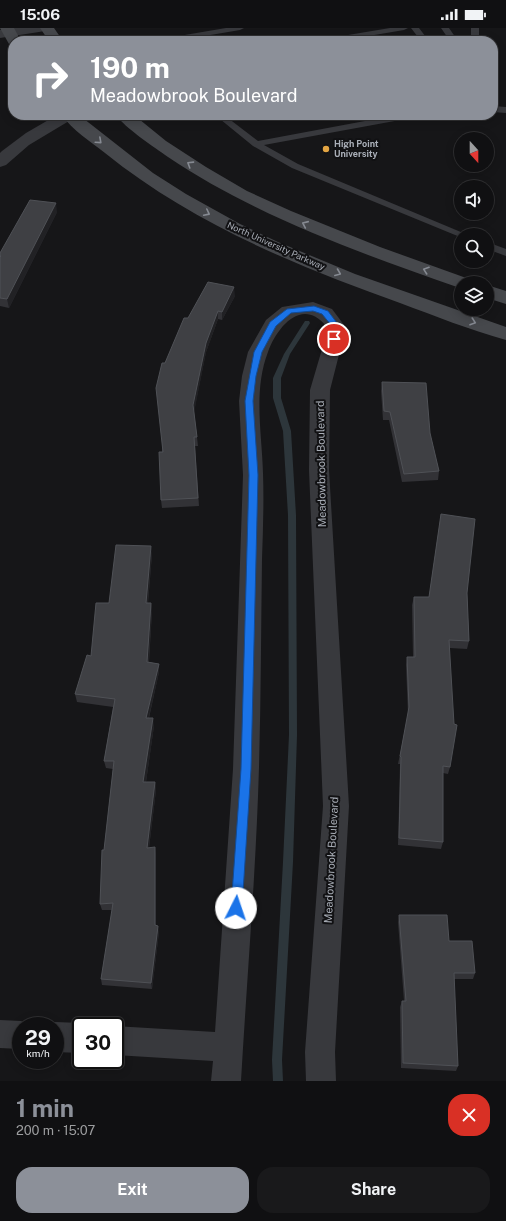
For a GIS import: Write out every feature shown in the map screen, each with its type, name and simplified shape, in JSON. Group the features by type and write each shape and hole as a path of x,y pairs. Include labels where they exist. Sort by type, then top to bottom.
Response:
{"main road":[{"name":"North University Parkway","path":"75,120 105,146 148,177 196,208 258,239 360,282 506,334"},
{"path":"130,120 154,140 191,165 277,212 365,249 454,280"},
{"path":"494,294 506,298"}],"street":[{"path":"8,34 39,28"},
{"path":"0,162 14,148 40,130 59,120"},
{"name":"Meadowbrook Boulevard","path":"226,1081 246,769 253,475 249,401 258,352 272,324 289,311 314,308 325,313 335,325 334,339 326,363 320,390 319,470 336,806 320,1052 321,1081"},
{"path":"0,1034 12,1035"},
{"path":"124,1041 227,1047"}],"lane":[{"path":"191,36 240,28"},
{"path":"355,36 404,28"},
{"path":"415,28 421,36"},
{"path":"225,120 256,144 295,166 454,232"},
{"path":"256,144 384,120"},
{"path":"494,248 506,253"}],"building":[{"path":"30,200 56,203 7,299 0,298 0,253"},
{"path":"208,282 234,287 222,312 218,311 206,343 193,405 197,437 194,437 198,498 161,500 159,452 163,452 156,388 162,363 165,363 184,318 188,318"},
{"path":"382,382 426,383 430,433 439,471 404,474 390,412 384,411"},
{"path":"441,514 475,519 467,593 469,641 449,640 454,724 457,725 450,767 443,766 443,842 399,838 400,756 409,707 407,657 415,657 414,597 429,597"},
{"path":"116,545 151,546 146,603 151,603 147,662 159,664 146,718 153,718 143,782 155,782 147,848 155,847 155,925 158,926 151,983 101,979 113,903 100,904 102,850 104,850 114,761 104,761 115,699 75,694 87,655 91,656 96,603 109,603"},
{"path":"399,915 447,915 449,941 472,941 475,973 454,973 458,1066 403,1063 402,1001 406,1001"}],"waterway":[{"path":"278,1081 277,1060 288,862 293,735 292,515 287,431 277,398 277,378 287,354 307,323"}],"place":[{"name":"High Point University","path":"326,149"}],"route":[{"path":"236,908 246,769 253,475 249,401 252,376 258,352 272,324 289,311 314,308 325,313 335,325 334,339"}]}
